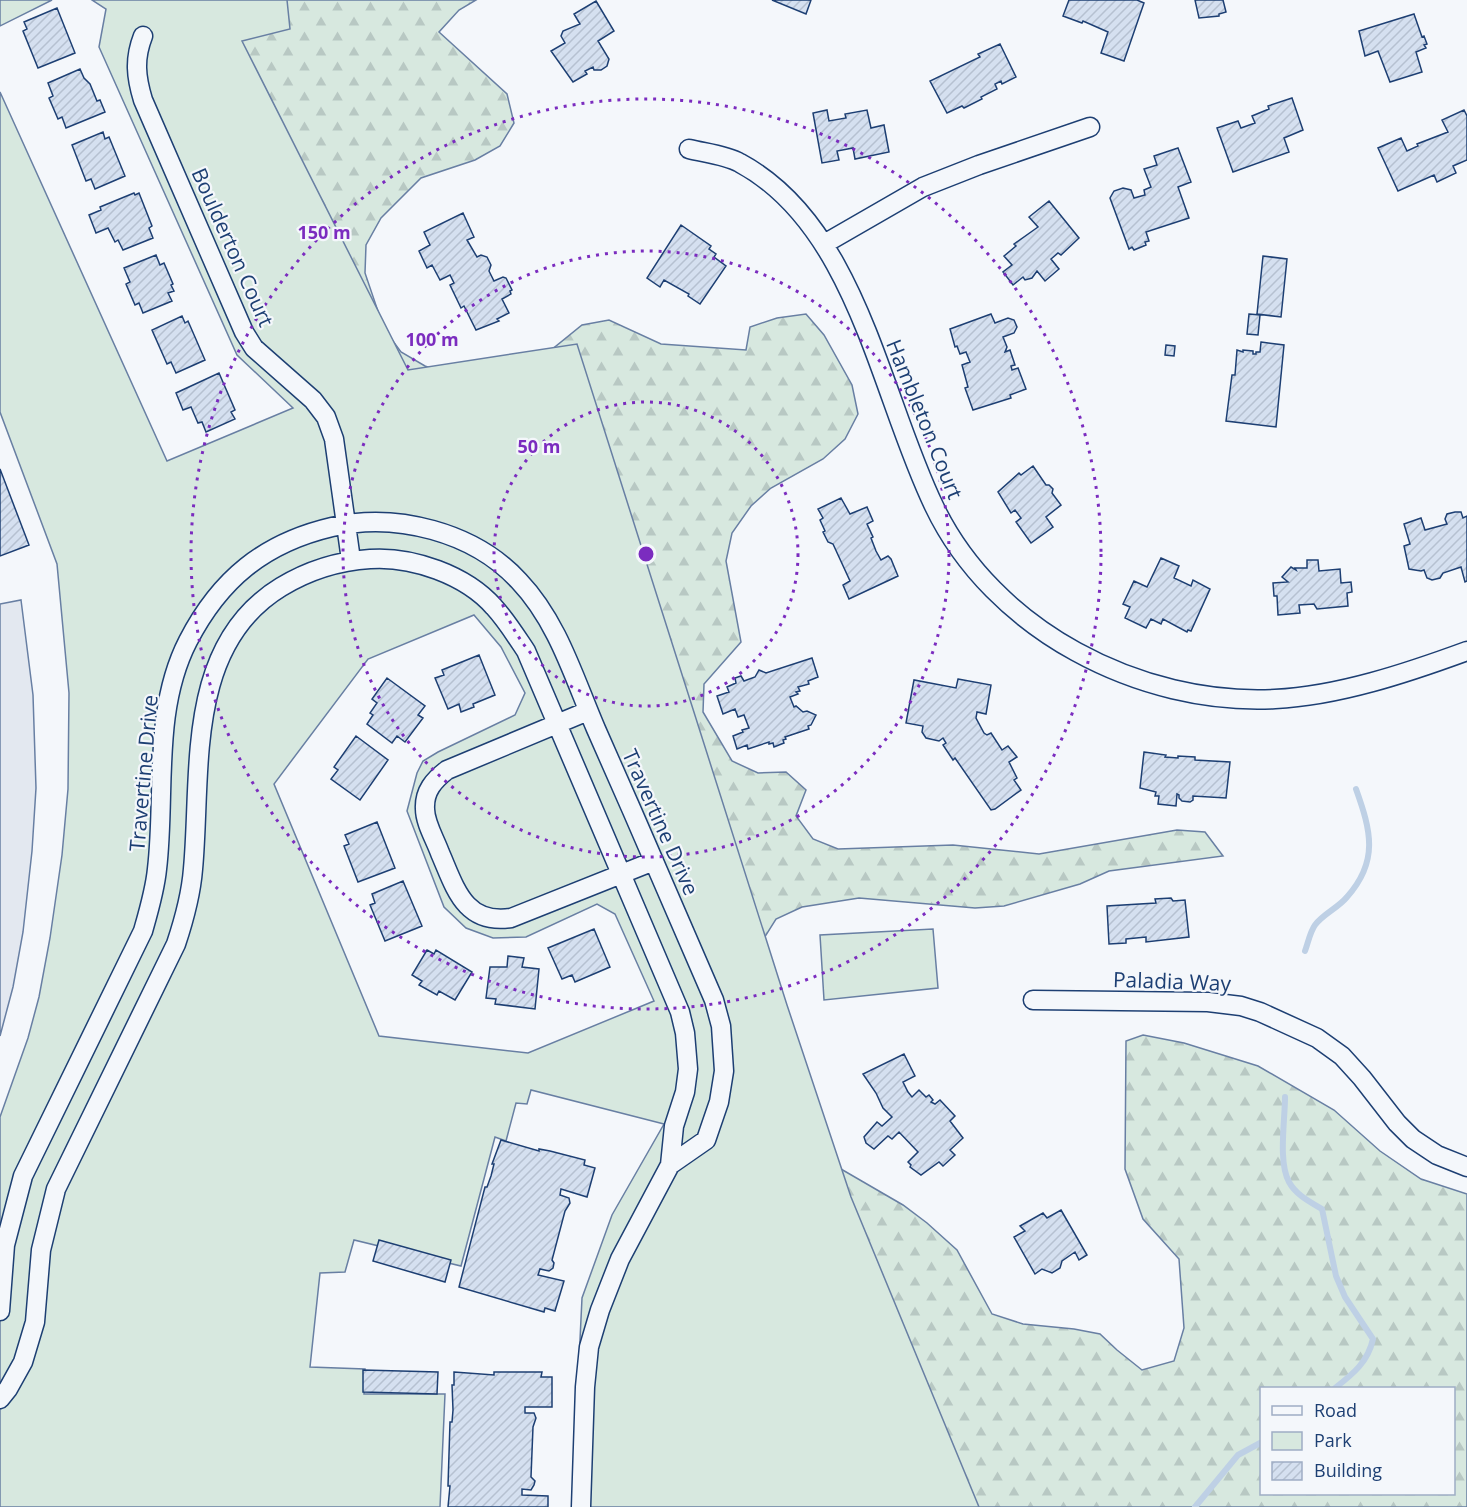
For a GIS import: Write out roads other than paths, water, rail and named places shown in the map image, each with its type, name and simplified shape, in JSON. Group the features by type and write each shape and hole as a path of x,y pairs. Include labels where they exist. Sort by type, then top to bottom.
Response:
{"street":[{"name":"Boulderton Court","path":"143,36 136,52 137,78 143,100 244,332 254,348 313,400 326,417 334,439 351,560"},
{"path":"824,244 923,187 979,165 1090,128"},
{"name":"Hambleton Court","path":"689,149 738,161 766,178 791,203 824,244 844,278 862,321 919,473 935,509 955,543 979,575 1004,599 1060,642 1103,665 1152,684 1199,694 1240,699 1276,699 1318,694 1368,683 1467,651"},
{"name":"Travertine Drive","path":"0,1311 5,1245 23,1176 143,931 152,901 158,868 166,716 175,674 187,643 205,611 224,586 246,566 274,549 311,532 346,524 384,521 436,531 463,541 518,579 558,634 588,711 714,1000 721,1026 724,1071 719,1102 706,1140 670,1165"},
{"name":"Travertine Drive","path":"0,1399 23,1362 35,1322 41,1250 56,1189 176,944 187,910 193,872 202,721 209,684 219,659 250,610 267,596 323,566 351,560 382,558 426,566 447,574 493,605 526,651 680,1012 685,1033 688,1069 685,1092 674,1126 670,1165 620,1259 600,1310 589,1347 585,1387 581,1507"},
{"path":"588,711 447,770 435,779 427,791 424,808 459,897 472,910 483,916 497,920 511,918 654,861"},
{"name":"Paladia Way","path":"1033,1000 1208,1002 1241,1006 1260,1012 1317,1038 1342,1056 1413,1139 1437,1155 1467,1167"}],"waterway":[{"path":"1305,951 1315,925 1347,897 1364,871 1368,858 1368,832 1356,789"},
{"path":"1285,1097 1283,1153 1286,1174 1295,1191 1322,1209 1336,1276 1345,1297 1373,1339 1364,1361 1336,1387"},
{"path":"1195,1507 1238,1455 1260,1443"}]}
